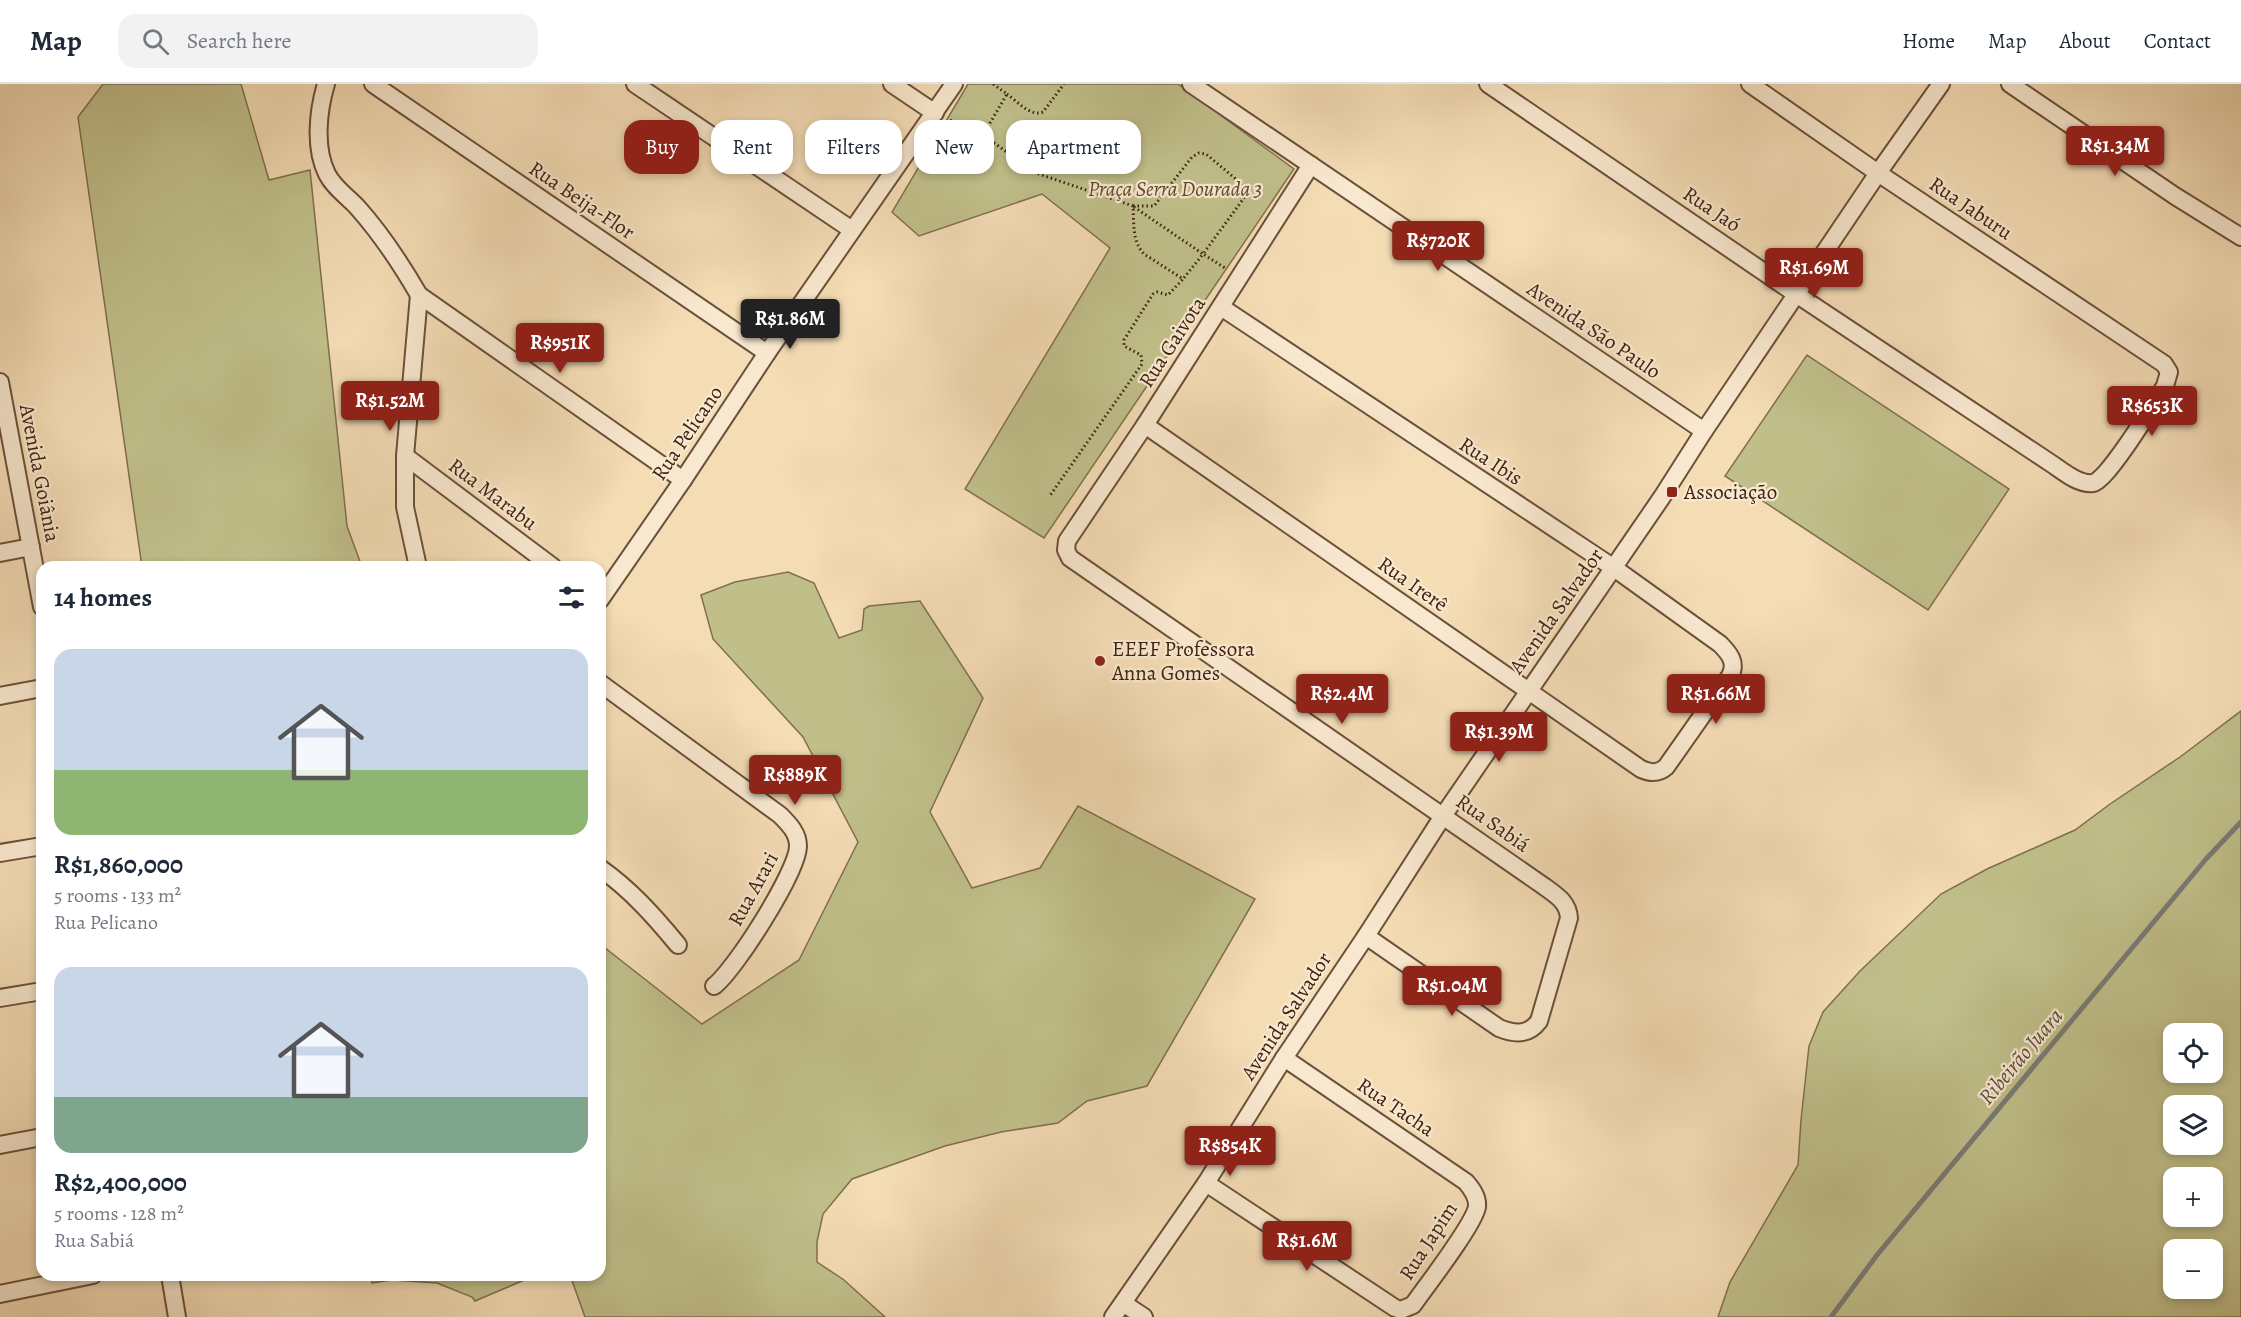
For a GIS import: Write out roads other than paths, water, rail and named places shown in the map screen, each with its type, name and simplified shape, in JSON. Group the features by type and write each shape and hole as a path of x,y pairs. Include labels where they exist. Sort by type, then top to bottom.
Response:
{"street":[{"path":"326,84 321,100 320,147 327,174 331,182 357,207 383,239 419,295 683,480"},
{"name":"Rua Beija-Flor","path":"373,84 767,353"},
{"path":"635,84 852,230"},
{"path":"892,84 935,113"},
{"name":"Rua Pelicano","path":"606,591 767,353 954,84"},
{"name":"Avenida São Paulo","path":"1191,84 1704,431"},
{"name":"Rua Jaó","path":"1488,84 1796,294 2055,466 2081,481 2093,483"},
{"name":"Rua Jaburu","path":"1750,84 1878,173 2156,358 2167,368 2169,376 2165,386 2111,467 2100,480 2093,483"},
{"name":"Avenida Salvador","path":"1113,1317 1206,1182 1284,1058 1443,816 1614,568 1878,173 1941,84"},
{"path":"2010,84 2175,196 2241,237"},
{"name":"Rua Gaivota","path":"1067,541 1221,308 1311,165"},
{"path":"417,561 405,507 405,456 419,295"},
{"name":"Rua Ibis","path":"1221,308 1614,568 1720,644 1731,657 1733,670 1666,767 1658,772"},
{"name":"Avenida Goiânia","path":"0,382 36,571"},
{"name":"Rua Irerê","path":"1145,425 1626,760 1646,771 1658,772"},
{"name":"Rua Marabu","path":"405,456 545,561"},
{"name":"Rua Sabiá","path":"1067,541 1066,550 1070,558 1561,899 1566,905 1569,918 1539,1021 1535,1026 1520,1034 1499,1028 1366,936"},
{"path":"0,553 32,547"},
{"name":"Rua Arari","path":"606,687 780,815 796,835 797,859 747,947 714,986"},
{"path":"0,696 36,689"},
{"path":"0,853 36,847"},
{"path":"606,872 649,909 678,945"},
{"path":"0,998 36,992"},
{"name":"Rua Tacha","path":"1284,1058 1466,1182 1477,1199"},
{"path":"0,1145 36,1138"},
{"name":"Rua Japim","path":"1206,1182 1401,1310 1413,1305 1469,1224 1477,1207 1477,1199"},
{"path":"0,1294 64,1281"},
{"path":"171,1281 177,1317"},
{"path":"1123,1303 1144,1317"}],"waterway":[{"name":"Ribeirão Juara","path":"1831,1317 1877,1255 2206,859 2241,822"}],"place":[{"name":"Associação","path":"1672,492"},
{"name":"EEEF Professora Anna Gomes","path":"1100,661"}],"park label":[{"name":"Praça Serra Dourada 3","path":"1175,189"}]}
